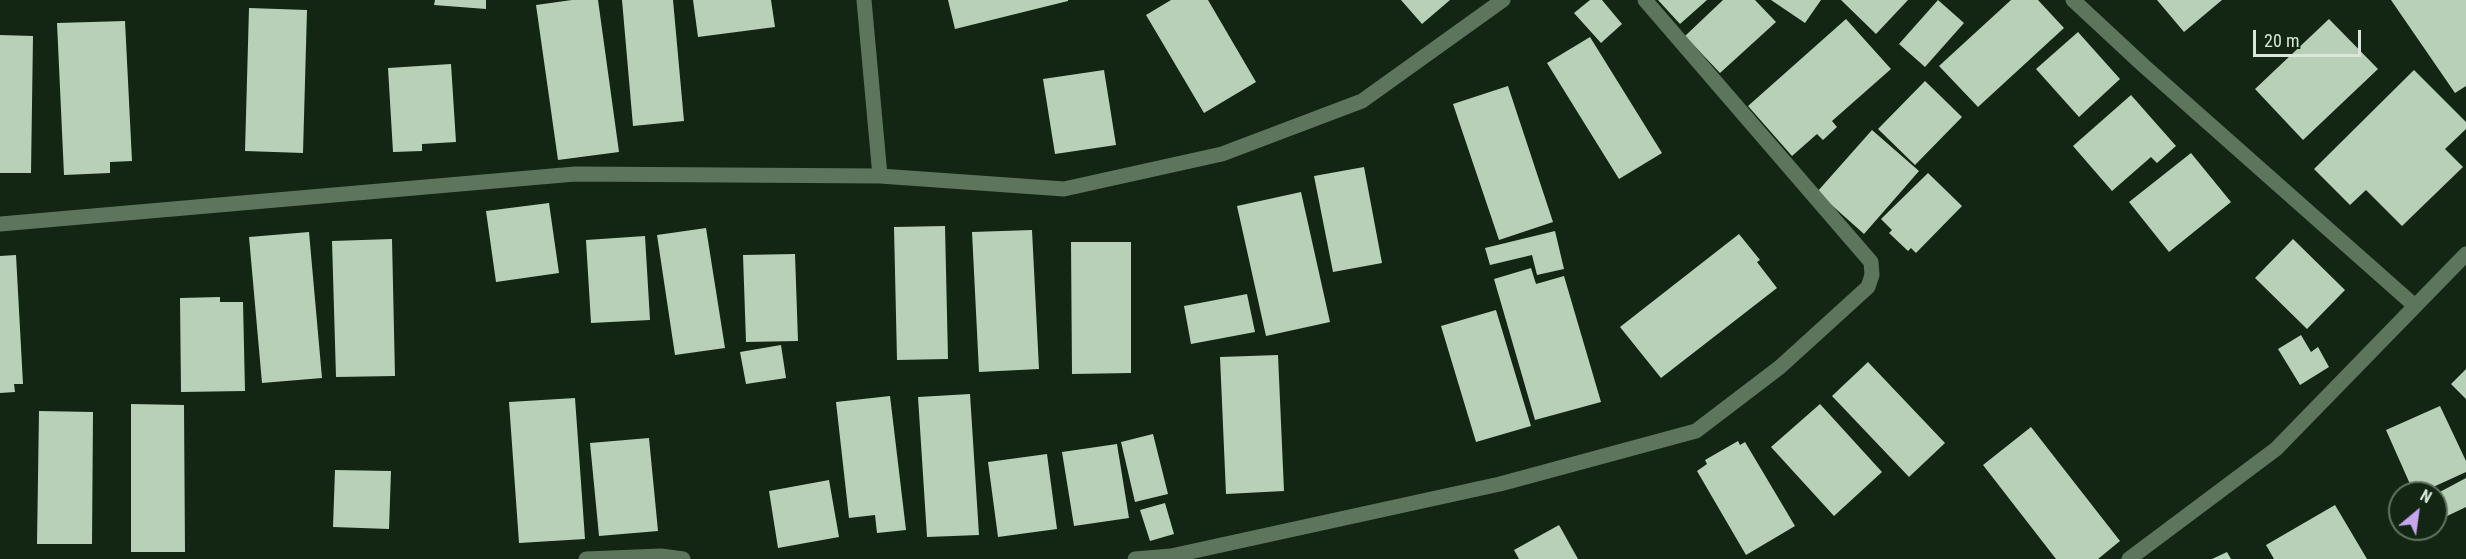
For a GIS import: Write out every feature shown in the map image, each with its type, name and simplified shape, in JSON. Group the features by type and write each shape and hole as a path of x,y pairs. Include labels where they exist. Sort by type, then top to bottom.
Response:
{"street":[{"path":"864,0 880,176"},
{"path":"0,224 575,174 880,176 1064,189 1222,154 1362,101 1503,0"},
{"path":"1135,559 1171,556 1500,484 1696,431 1780,367 1868,287 1872,275 1871,262 1645,0"},
{"path":"2073,0 2144,66 2415,306"},
{"path":"2129,559 2276,449 2466,254"},
{"path":"586,559 661,556 683,559"}],"building":[{"path":"435,0 486,0 486,9 434,5"},
{"path":"572,0 598,0 619,152 558,160 536,5"},
{"path":"622,0 673,0 684,121 633,126"},
{"path":"693,0 771,0 775,27 698,37"},
{"path":"948,0 1068,0 1068,1 955,29"},
{"path":"1171,0 1208,0 1256,82 1204,113 1146,15"},
{"path":"1401,0 1450,0 1422,24"},
{"path":"1590,0 1602,0 1622,24 1601,43 1574,13"},
{"path":"1658,0 1707,0 1680,24"},
{"path":"1723,0 1755,0 1776,22 1720,73 1685,36"},
{"path":"1771,0 1821,0 1805,23"},
{"path":"1841,0 1908,0 1876,34"},
{"path":"1938,0 1964,23 1925,67 1899,44"},
{"path":"2011,0 2038,0 2064,28 1978,107 1939,66"},
{"path":"2157,0 2222,0 2184,32"},
{"path":"2391,0 2466,0 2466,86 2455,93"},
{"path":"249,8 307,10 303,153 245,151"},
{"path":"1846,19 1891,69 1832,121 1837,127 1823,140 1817,134 1792,156 1748,106"},
{"path":"2329,19 2378,69 2303,140 2255,89"},
{"path":"125,21 132,161 110,162 110,173 64,175 57,23"},
{"path":"2078,32 2120,79 2079,117 2036,69"},
{"path":"0,35 33,36 31,173 0,173"},
{"path":"1590,37 1662,153 1619,179 1547,63"},
{"path":"451,64 456,142 422,144 422,151 393,152 388,68"},
{"path":"1104,70 1116,145 1055,154 1043,79"},
{"path":"2414,70 2466,122 2466,129 2445,149 2463,167 2402,226 2366,190 2350,205 2314,169"},
{"path":"1925,81 1962,117 1915,165 1878,129"},
{"path":"1508,86 1553,222 1499,240 1453,104"},
{"path":"2131,95 2176,146 2157,163 2151,157 2112,191 2073,146"},
{"path":"1872,130 1919,171 1864,234 1817,192"},
{"path":"2191,153 2231,202 2169,252 2129,202"},
{"path":"1364,167 1382,263 1333,272 1314,176"},
{"path":"1928,173 1962,206 1916,253 1911,248 1908,251 1889,233 1892,230 1881,219"},
{"path":"1301,192 1330,322 1266,336 1237,206"},
{"path":"549,203 559,273 496,282 486,211"},
{"path":"945,226 948,359 897,360 894,227"},
{"path":"706,228 725,348 675,355 657,235"},
{"path":"1032,230 1039,369 979,372 972,232"},
{"path":"1555,231 1564,269 1537,275 1532,255 1490,265 1485,248"},
{"path":"309,232 322,378 262,383 249,237"},
{"path":"1739,234 1760,260 1757,262 1777,288 1661,378 1620,327"},
{"path":"645,236 650,320 591,323 586,240"},
{"path":"392,239 395,376 336,377 332,241"},
{"path":"2293,239 2345,290 2307,329 2255,278"},
{"path":"1071,242 1131,242 1131,373 1072,374"},
{"path":"795,254 798,341 746,342 743,255"},
{"path":"16,255 23,384 14,384 15,392 0,393 0,256"},
{"path":"1531,268 1536,284 1564,276 1601,402 1535,420 1494,279"},
{"path":"1247,294 1255,332 1191,344 1184,306"},
{"path":"220,297 220,302 243,302 245,391 181,392 180,298"},
{"path":"1496,310 1531,426 1476,442 1441,326"},
{"path":"2301,335 2311,352 2318,347 2329,367 2300,385 2278,349"},
{"path":"781,345 786,378 746,384 740,352"},
{"path":"1278,355 1284,491 1226,494 1220,357"},
{"path":"1868,362 1945,443 1909,477 1832,396"},
{"path":"2466,369 2466,399 2451,384"},
{"path":"970,394 979,535 927,537 918,397"},
{"path":"890,396 906,530 877,533 875,515 849,518 836,402"},
{"path":"575,398 585,539 519,543 509,402"},
{"path":"131,404 184,405 185,552 131,552"},
{"path":"1820,404 1882,472 1834,516 1771,447"},
{"path":"2440,406 2466,461 2466,472 2446,481 2409,481 2386,430"},
{"path":"39,411 93,412 92,544 37,544"},
{"path":"2031,427 2120,541 2098,559 2056,559 1983,465"},
{"path":"1153,434 1168,494 1135,502 1121,442"},
{"path":"649,438 658,531 599,536 590,443"},
{"path":"1738,441 1740,445 1745,442 1795,526 1746,555 1697,471 1707,464 1705,460"},
{"path":"1117,444 1129,518 1074,526 1062,452"},
{"path":"1047,454 1057,529 998,537 988,462"},
{"path":"335,470 391,471 389,529 333,527"},
{"path":"2466,478 2466,507 2448,516 2448,488"},
{"path":"829,480 839,537 778,548 769,491"},
{"path":"1165,503 1174,534 1150,541 1140,510"},
{"path":"2335,505 2367,559 2274,559 2266,545"},
{"path":"1559,525 1578,559 1519,559 1514,550"},
{"path":"2227,552 2231,559 2212,559"}]}
